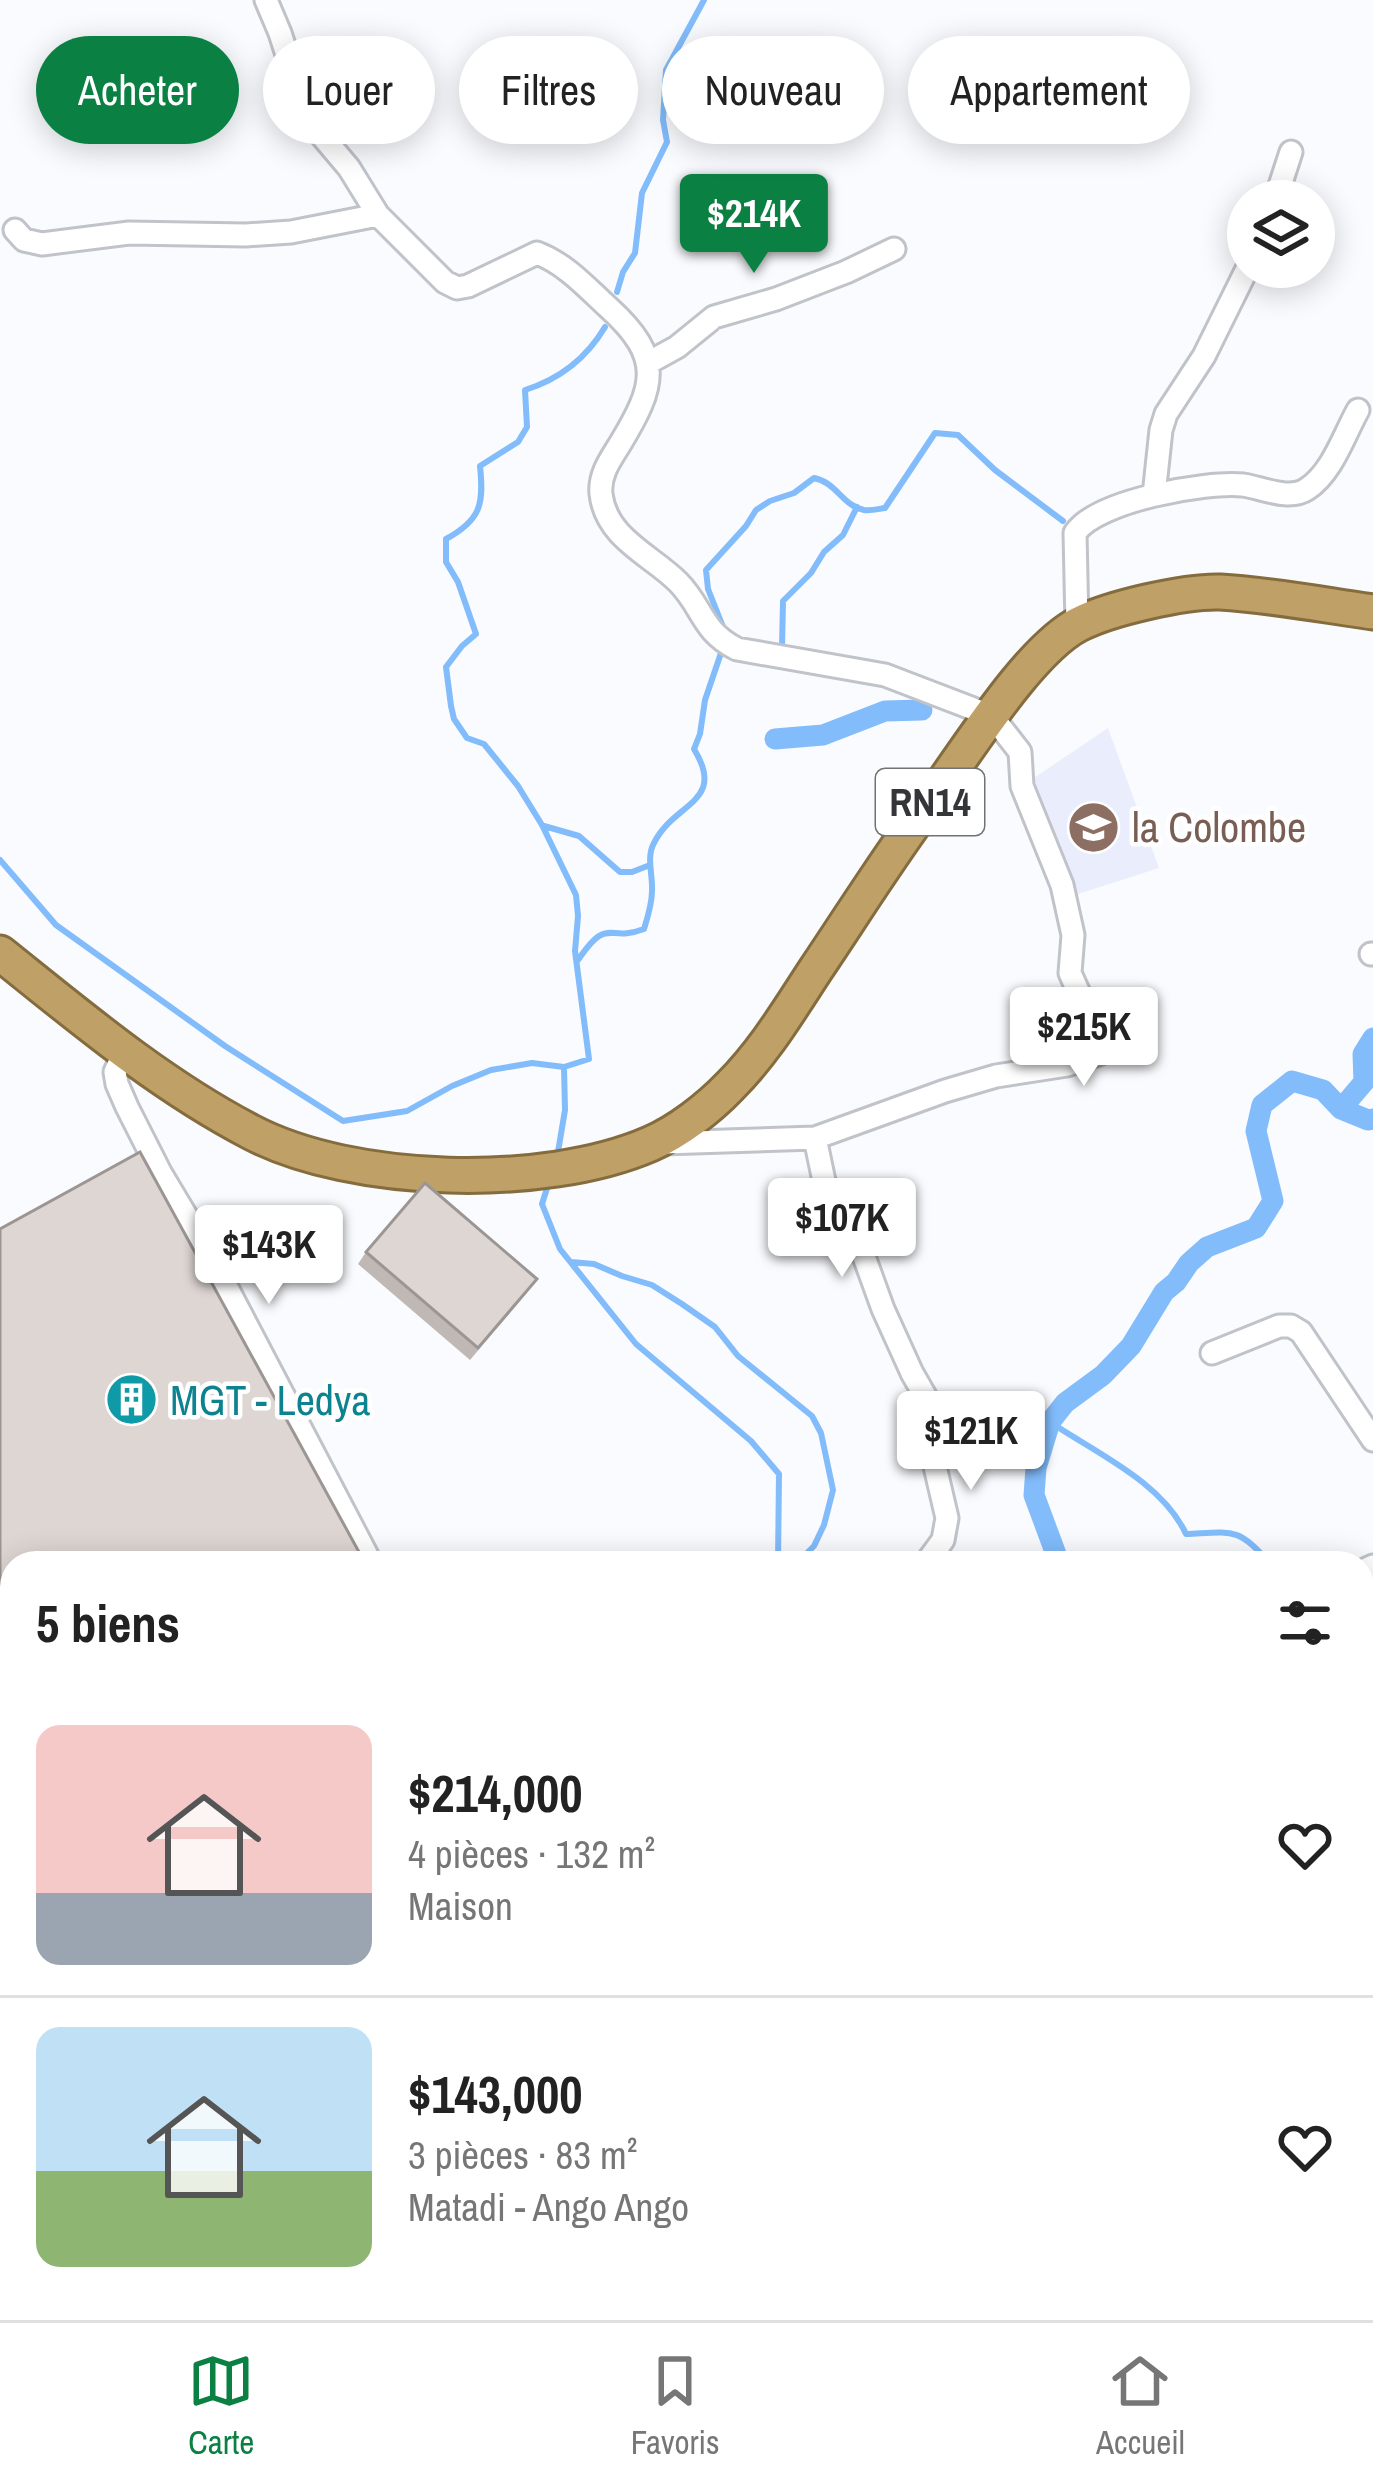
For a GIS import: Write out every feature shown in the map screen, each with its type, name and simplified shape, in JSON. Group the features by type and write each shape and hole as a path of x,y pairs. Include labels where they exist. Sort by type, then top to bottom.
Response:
{"highway":[{"name":"RN14","path":"0,952 167,1082 254,1134 324,1159 397,1172 511,1175 598,1161 652,1144 693,1118 728,1089 765,1048 895,849 992,716 1052,644 1077,625 1148,602 1216,592 1373,612"}],"street":[{"path":"266,0 301,98 322,136 378,215 445,281 458,288 537,253 552,258 640,342 648,363 648,389 604,469 602,496 613,525 634,549 686,590 717,639 737,649 885,675 992,716 1020,752 1022,786 1062,885 1073,935 1070,973 1101,1053 1067,1065 996,1076 945,1091 815,1138 652,1144"},
{"path":"1282,180 1291,152"},
{"path":"15,230 24,240 42,244 129,233 291,232 378,215"},
{"path":"648,363 714,317 776,299 894,249"},
{"path":"1154,495 1166,414 1204,356 1238,288"},
{"path":"1077,625 1075,532 1082,523 1154,495 1203,485 1241,485 1296,494 1310,488 1325,470 1358,410"},
{"path":"124,1052 115,1072 127,1106 365,1551"},
{"path":"815,1138 829,1205 862,1251 911,1373 928,1401 930,1445 947,1519 944,1540 935,1551"},
{"path":"1212,1353 1279,1326 1291,1326 1301,1332 1373,1440"}],"shaded area":[{"name":"la Colombe","path":"1108,728 1159,868 1075,895 1022,786"}],"building":[{"name":"MGT - Ledya","path":"140,1152 358,1551 0,1551 0,1229"},
{"path":"425,1183 537,1279 478,1348 366,1252"}],"waterway":[{"path":"617,292 635,253 642,193 667,142 663,120 666,70 704,0"},
{"path":"564,1067 589,1059 575,951 576,895 518,786 484,744 467,738 454,719 446,667 476,634 446,562 446,539 467,525 478,510 480,466 518,442 527,427 525,390 571,366 605,327"},
{"path":"725,632 708,589 706,570 756,510 814,478 857,508 885,508 935,433 958,435 995,470 1063,521"},
{"path":"782,648 783,601 843,535 857,507"},
{"path":"578,960 603,934 644,929 652,896 652,848 663,829 701,792 703,767 694,749 721,653"},
{"path":"775,739 823,735 885,711 922,710"},
{"path":"544,826 579,836 620,872 650,865"},
{"path":"0,860 56,925 225,1046 343,1121 407,1111 491,1070 532,1063 564,1067 565,1110 557,1158"},
{"path":"1341,1109 1364,1082 1363,1054 1373,1038"},
{"path":"1055,1551 1034,1495 1036,1468 1050,1422 1131,1346 1164,1292 1189,1263 1207,1247 1256,1228 1273,1201 1256,1131 1262,1105 1292,1081 1323,1090 1341,1109 1373,1119"},
{"path":"549,1182 542,1204 560,1249 636,1344 751,1441 779,1474 778,1551"},
{"path":"571,1262 594,1264 652,1285 682,1304 715,1327 738,1356 812,1416 821,1433 833,1490 824,1525 809,1551"},
{"path":"1050,1422 1145,1484 1186,1534 1233,1534 1258,1551"}],"place":[{"name":"la Colombe","path":"1093,827"},
{"name":"MGT - Ledya","path":"131,1400"}]}
